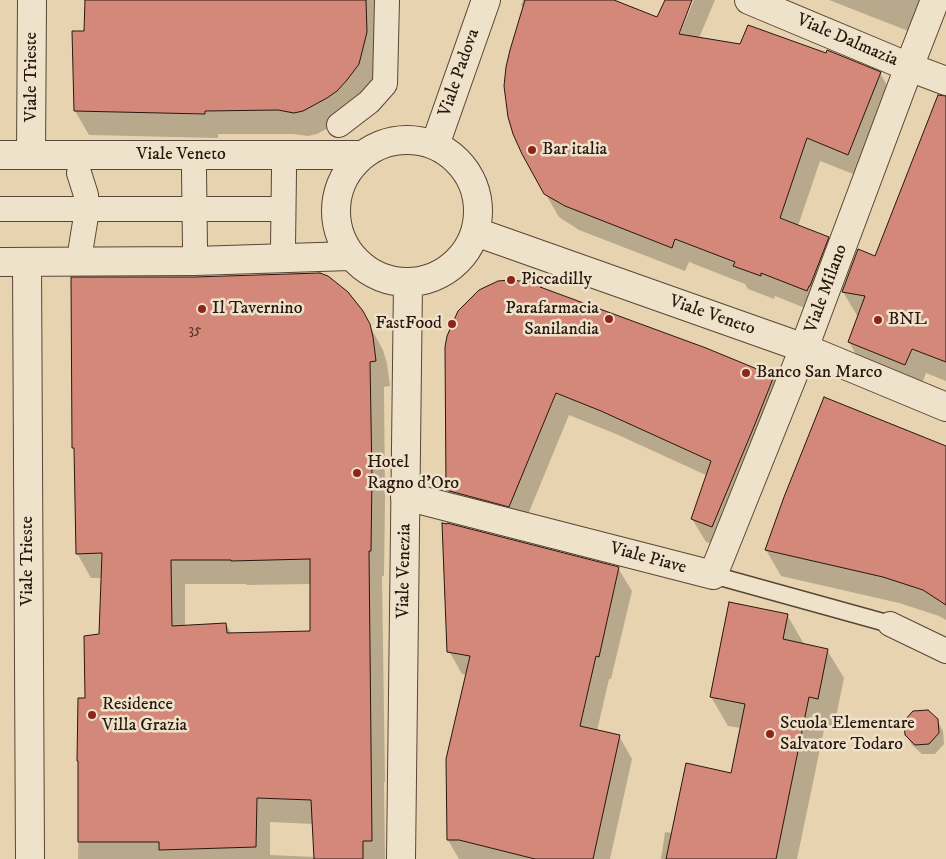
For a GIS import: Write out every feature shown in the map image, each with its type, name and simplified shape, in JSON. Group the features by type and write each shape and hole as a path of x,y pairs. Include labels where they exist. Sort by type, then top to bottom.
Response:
{"street":[{"name":"Viale Trieste","path":"31,154 32,0"},
{"path":"339,125 369,102 385,84 387,0"},
{"name":"Viale Padova","path":"435,145 486,0"},
{"name":"Viale Dalmazia","path":"749,0 946,81"},
{"name":"Viale Milano","path":"713,575 804,348 935,0"},
{"path":"409,140 435,145 457,159 472,180 478,206 476,232 466,252 450,268 430,279 408,283 366,271 350,256 337,231 335,203 343,177 361,155 383,143 409,140"},
{"name":"Viale Veneto","path":"0,155 361,155"},
{"path":"194,171 196,247"},
{"path":"283,247 284,171"},
{"path":"79,173 86,195 87,210 81,247"},
{"path":"0,209 283,209"},
{"name":"Viale Veneto","path":"476,232 804,348 946,407"},
{"path":"0,262 195,261 350,256"},
{"name":"Viale Trieste","path":"27,262 30,859"},
{"name":"Viale Venezia","path":"401,859 408,283"},
{"name":"Viale Piave","path":"406,496 713,575"},
{"path":"890,624 946,651"}],"lane":[{"name":"Viale Piave","path":"713,575 890,624"}],"building":[{"path":"85,0 366,0 367,32 359,64 347,80 337,91 303,111 294,113 278,110 205,111 205,114 74,111 72,31 84,31"},
{"path":"525,0 614,0 657,17 665,0 692,0 679,34 740,44 748,25 826,53 827,50 881,72 848,155 807,138 780,218 829,237 807,291 761,273 761,276 733,266 735,262 675,239 672,248 565,206 544,194 513,134 508,117 504,86 510,50"},
{"path":"938,95 946,96 946,362 912,349 905,365 848,342 865,296 842,292 858,249 875,256"},
{"path":"320,273 328,276 348,292 363,311 370,324 376,361 370,362 372,476 371,551 369,551 372,841 363,841 363,859 314,859 311,800 257,798 256,847 159,850 159,842 78,842 78,698 85,698 84,636 99,634 102,553 76,554 74,448 72,448 71,277 195,277","holes":["310,559 310,631 227,633 226,623 172,626 171,560"]},
{"path":"498,281 542,283 540,287 706,348 774,376 712,527 691,519 711,461 601,411 556,393 509,507 446,490 445,347 447,336 458,311 479,290"},
{"path":"824,397 946,446 946,605 923,590 883,577 765,550"},
{"path":"442,523 619,567 599,657 596,656 580,726 620,735 593,859 535,859 459,840 447,840 446,759 470,656 447,652"},
{"name":"Scuola Elementare Salvatore Todaro","path":"729,602 788,614 783,639 828,649 818,699 809,697 776,859 666,859 686,763 731,773 745,704 710,697"},
{"path":"928,710 938,719 939,733 929,744 915,745 905,735 904,721 913,711"}],"place":[{"name":"Bar italia","path":"532,150"},
{"name":"Piccadilly","path":"511,280"},
{"name":"Il Tavernino","path":"202,309"},
{"name":"Parafarmacia Sanilandia","path":"609,319"},
{"name":"BNL","path":"878,320"},
{"name":"FastFood","path":"452,324"},
{"name":"Banco San Marco","path":"746,373"},
{"name":"Hotel Ragno d'Oro","path":"357,473"},
{"name":"Residence Villa Grazia","path":"92,715"},
{"name":"Scuola Elementare Salvatore Todaro","path":"770,734"}]}
